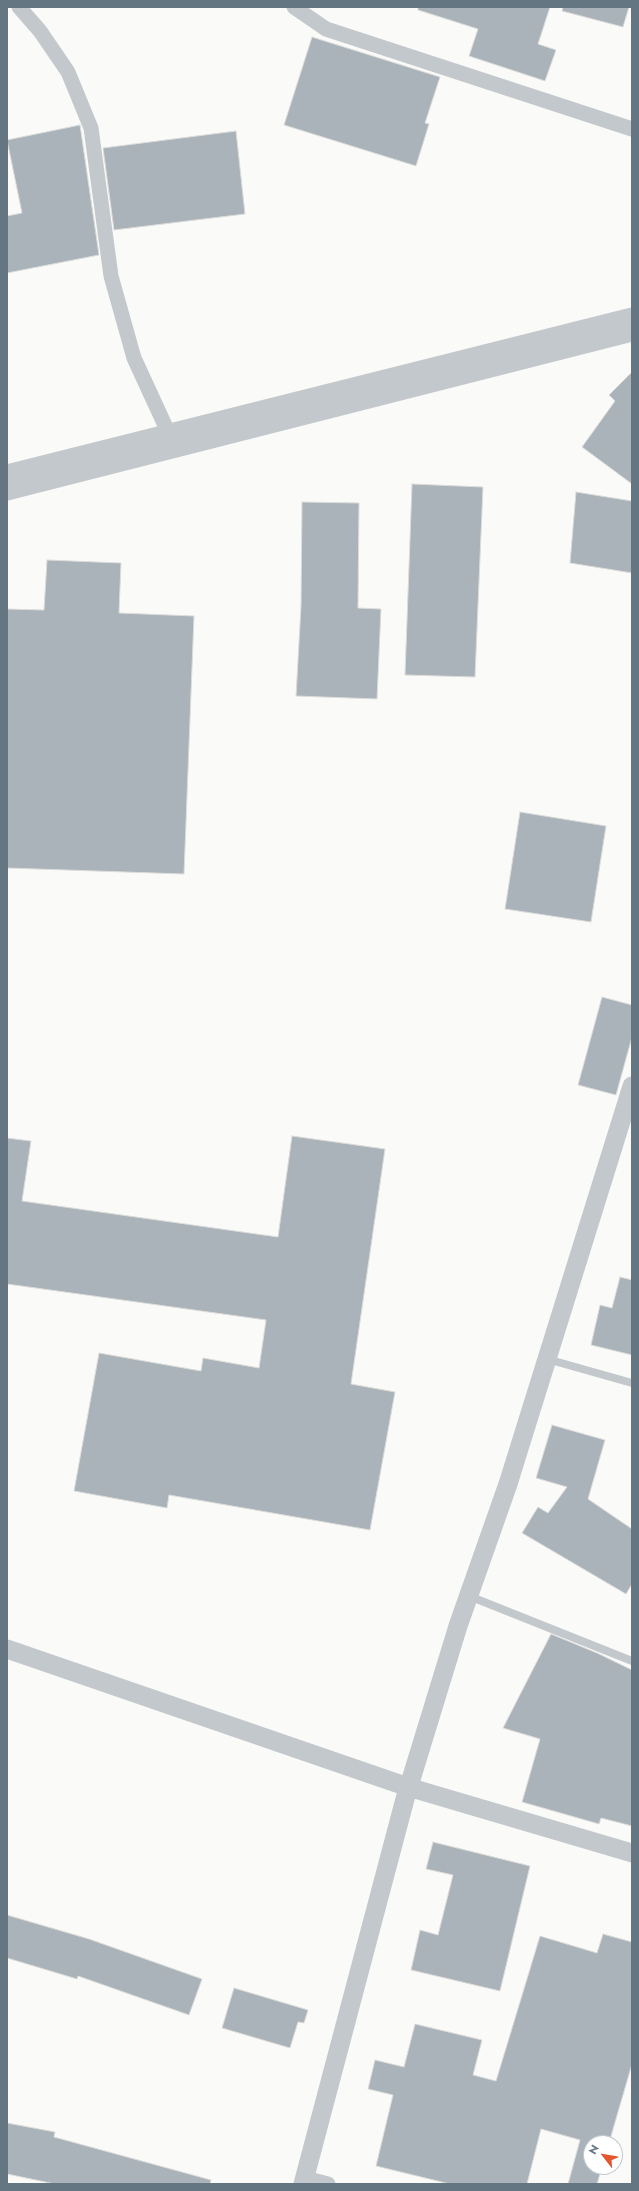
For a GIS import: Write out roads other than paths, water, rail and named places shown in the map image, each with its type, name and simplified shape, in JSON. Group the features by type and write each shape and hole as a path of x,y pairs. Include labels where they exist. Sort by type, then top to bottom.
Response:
{"street":[{"path":"19,7 40,31 68,72 91,128 111,276 134,358 169,434"},
{"path":"294,7 326,29 632,129"},
{"path":"7,474 632,317"},
{"path":"7,491 632,332"},
{"path":"328,2184 304,2181 408,1787 469,1596 508,1484 632,1086"},
{"path":"7,1649 408,1787 632,1853"}],"lane":[{"path":"547,1359 632,1383"},
{"path":"469,1596 632,1661"}]}
